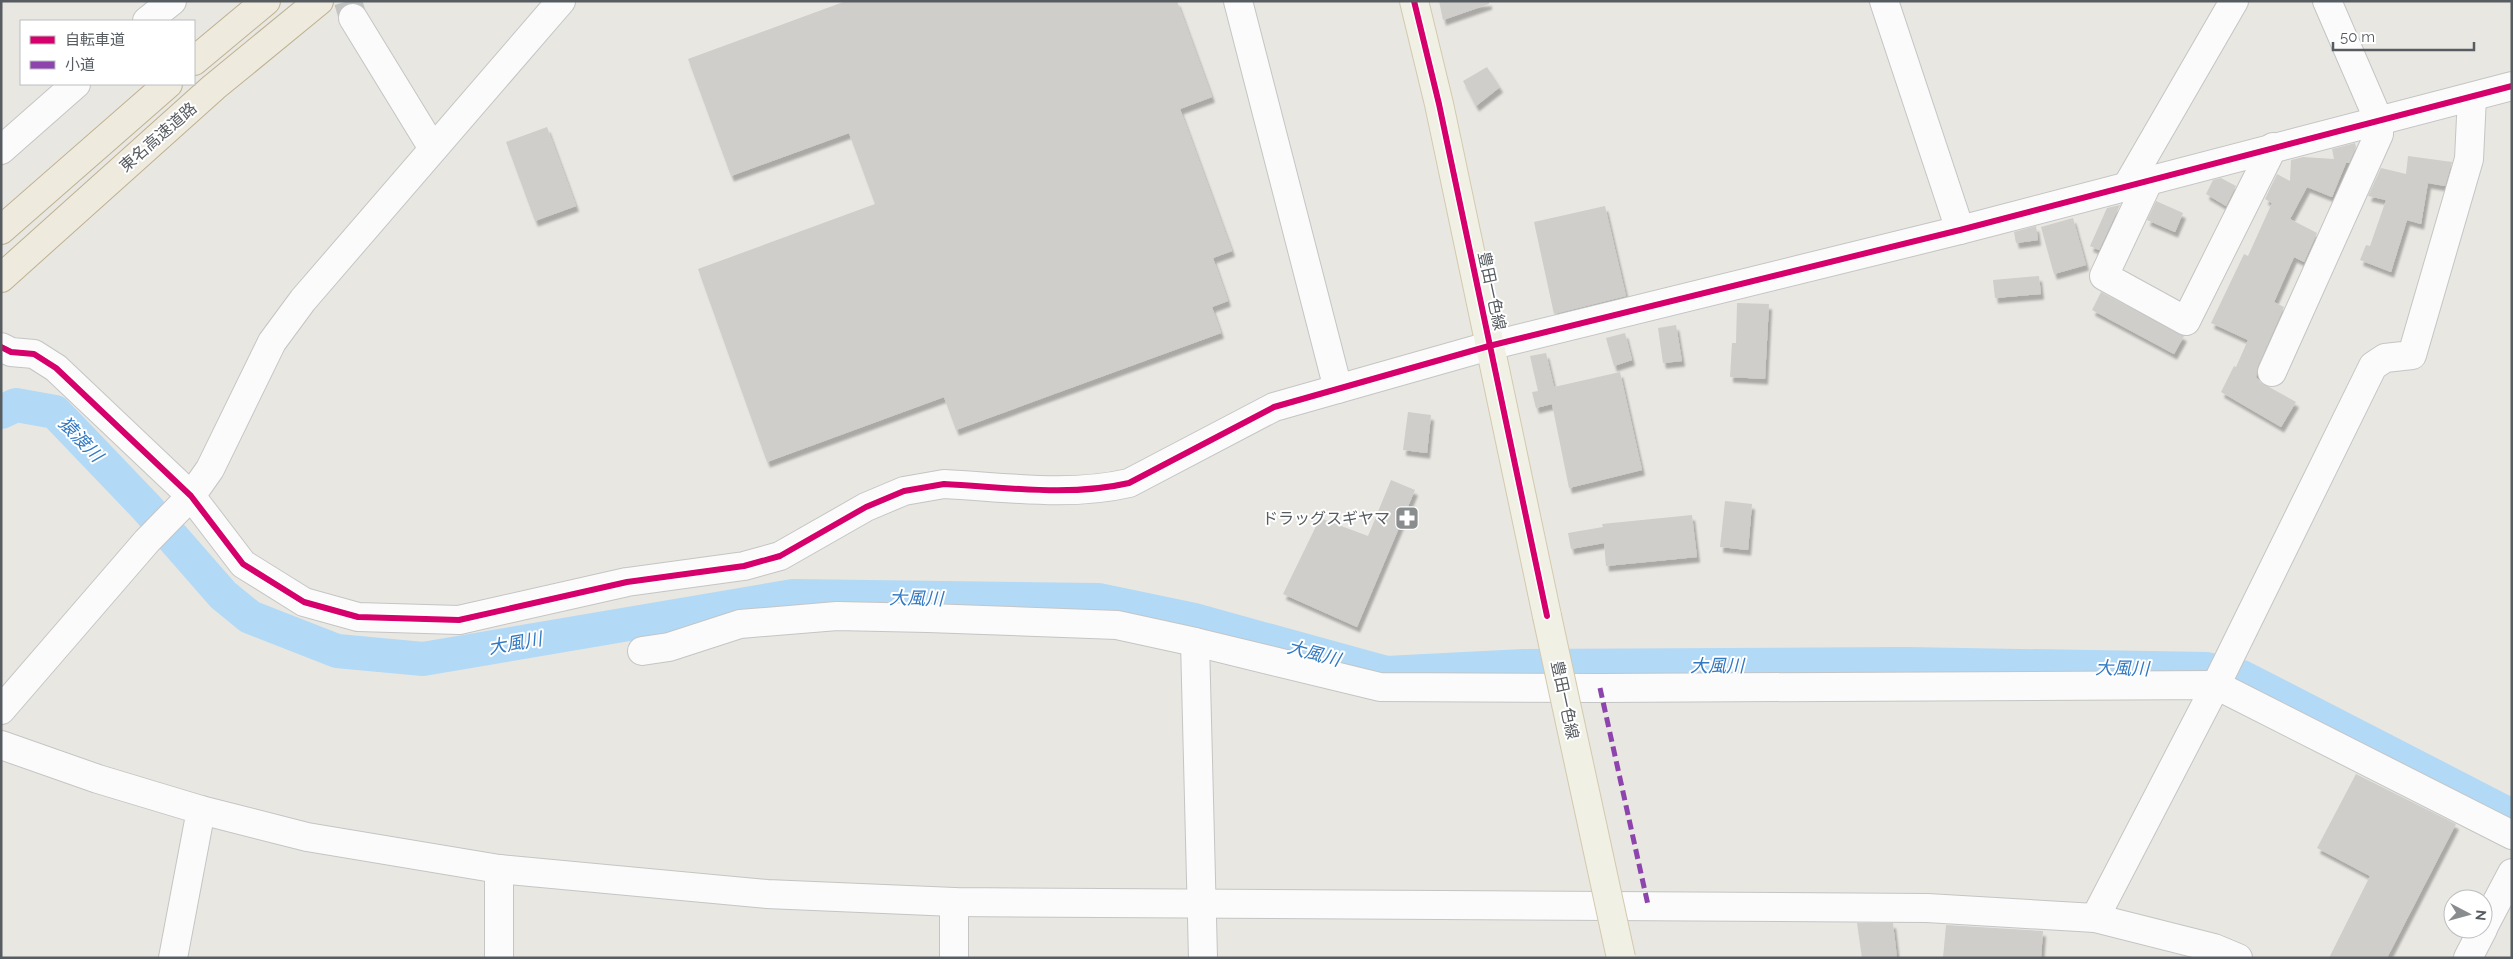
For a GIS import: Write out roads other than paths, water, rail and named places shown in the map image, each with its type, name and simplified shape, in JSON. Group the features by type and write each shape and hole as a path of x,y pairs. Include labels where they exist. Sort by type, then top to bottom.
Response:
{"highway":[{"path":"195,60 266,1"},
{"name":"東名高速道路","path":"1,278 214,87 319,1"},
{"name":"東名高速道路","path":"1,230 167,85"},
{"path":"1,296 127,164"}],"main road":[{"name":"豊田一色線","path":"1414,1 1441,113 1546,616 1621,958"}],"street":[{"path":"136,1 146,20"},
{"path":"147,20 172,1"},
{"path":"1,710 147,542 191,496 210,469 272,342 303,300 432,147 561,1"},
{"path":"1238,1 1338,389"},
{"path":"1884,1 1960,230"},
{"path":"2234,1 2138,183 2104,276 2186,320 2273,147"},
{"path":"2272,372 2379,134 2379,121 2327,1"},
{"path":"353,18 432,147"},
{"path":"1,150 75,85"},
{"path":"4,354 34,354 56,368 191,496 243,564 304,602 358,617 459,620 626,582 744,566 780,556 866,507 904,491 923,487 944,484 1073,491 1103,489 1129,483 1274,407 1489,346 1960,230 2512,86"},
{"path":"2095,918 2216,686 2373,366 2385,358 2412,355 2469,159 2472,97"},
{"path":"642,651 669,648 740,624 838,616 928,618 1117,626 1196,642 1380,687 2216,686 2512,835"},
{"path":"1196,642 1200,903 1203,958"},
{"path":"1,745 98,779 200,810 307,837 499,869 767,894 954,902 1927,908 2095,918 2214,948 2238,958"},
{"path":"173,958 200,810"},
{"path":"499,869 499,958"},
{"path":"2493,910 2512,873"},
{"path":"954,902 954,958"},
{"path":"2468,958 2478,939"}],"waterway":[{"name":"大風川","path":"1,412 16,405 55,412 146,507 223,595 250,617 337,651 423,659 793,596 1098,600 1194,620 1386,673 1524,666 1905,664 2207,669 2242,677 2512,816"}],"tunnel":[{"path":"348,1 353,18"}],"place":[{"name":"ドラッグスギヤマ","path":"1407,518"}],"water label":[{"name":"猿渡川","path":"81,439"}]}
